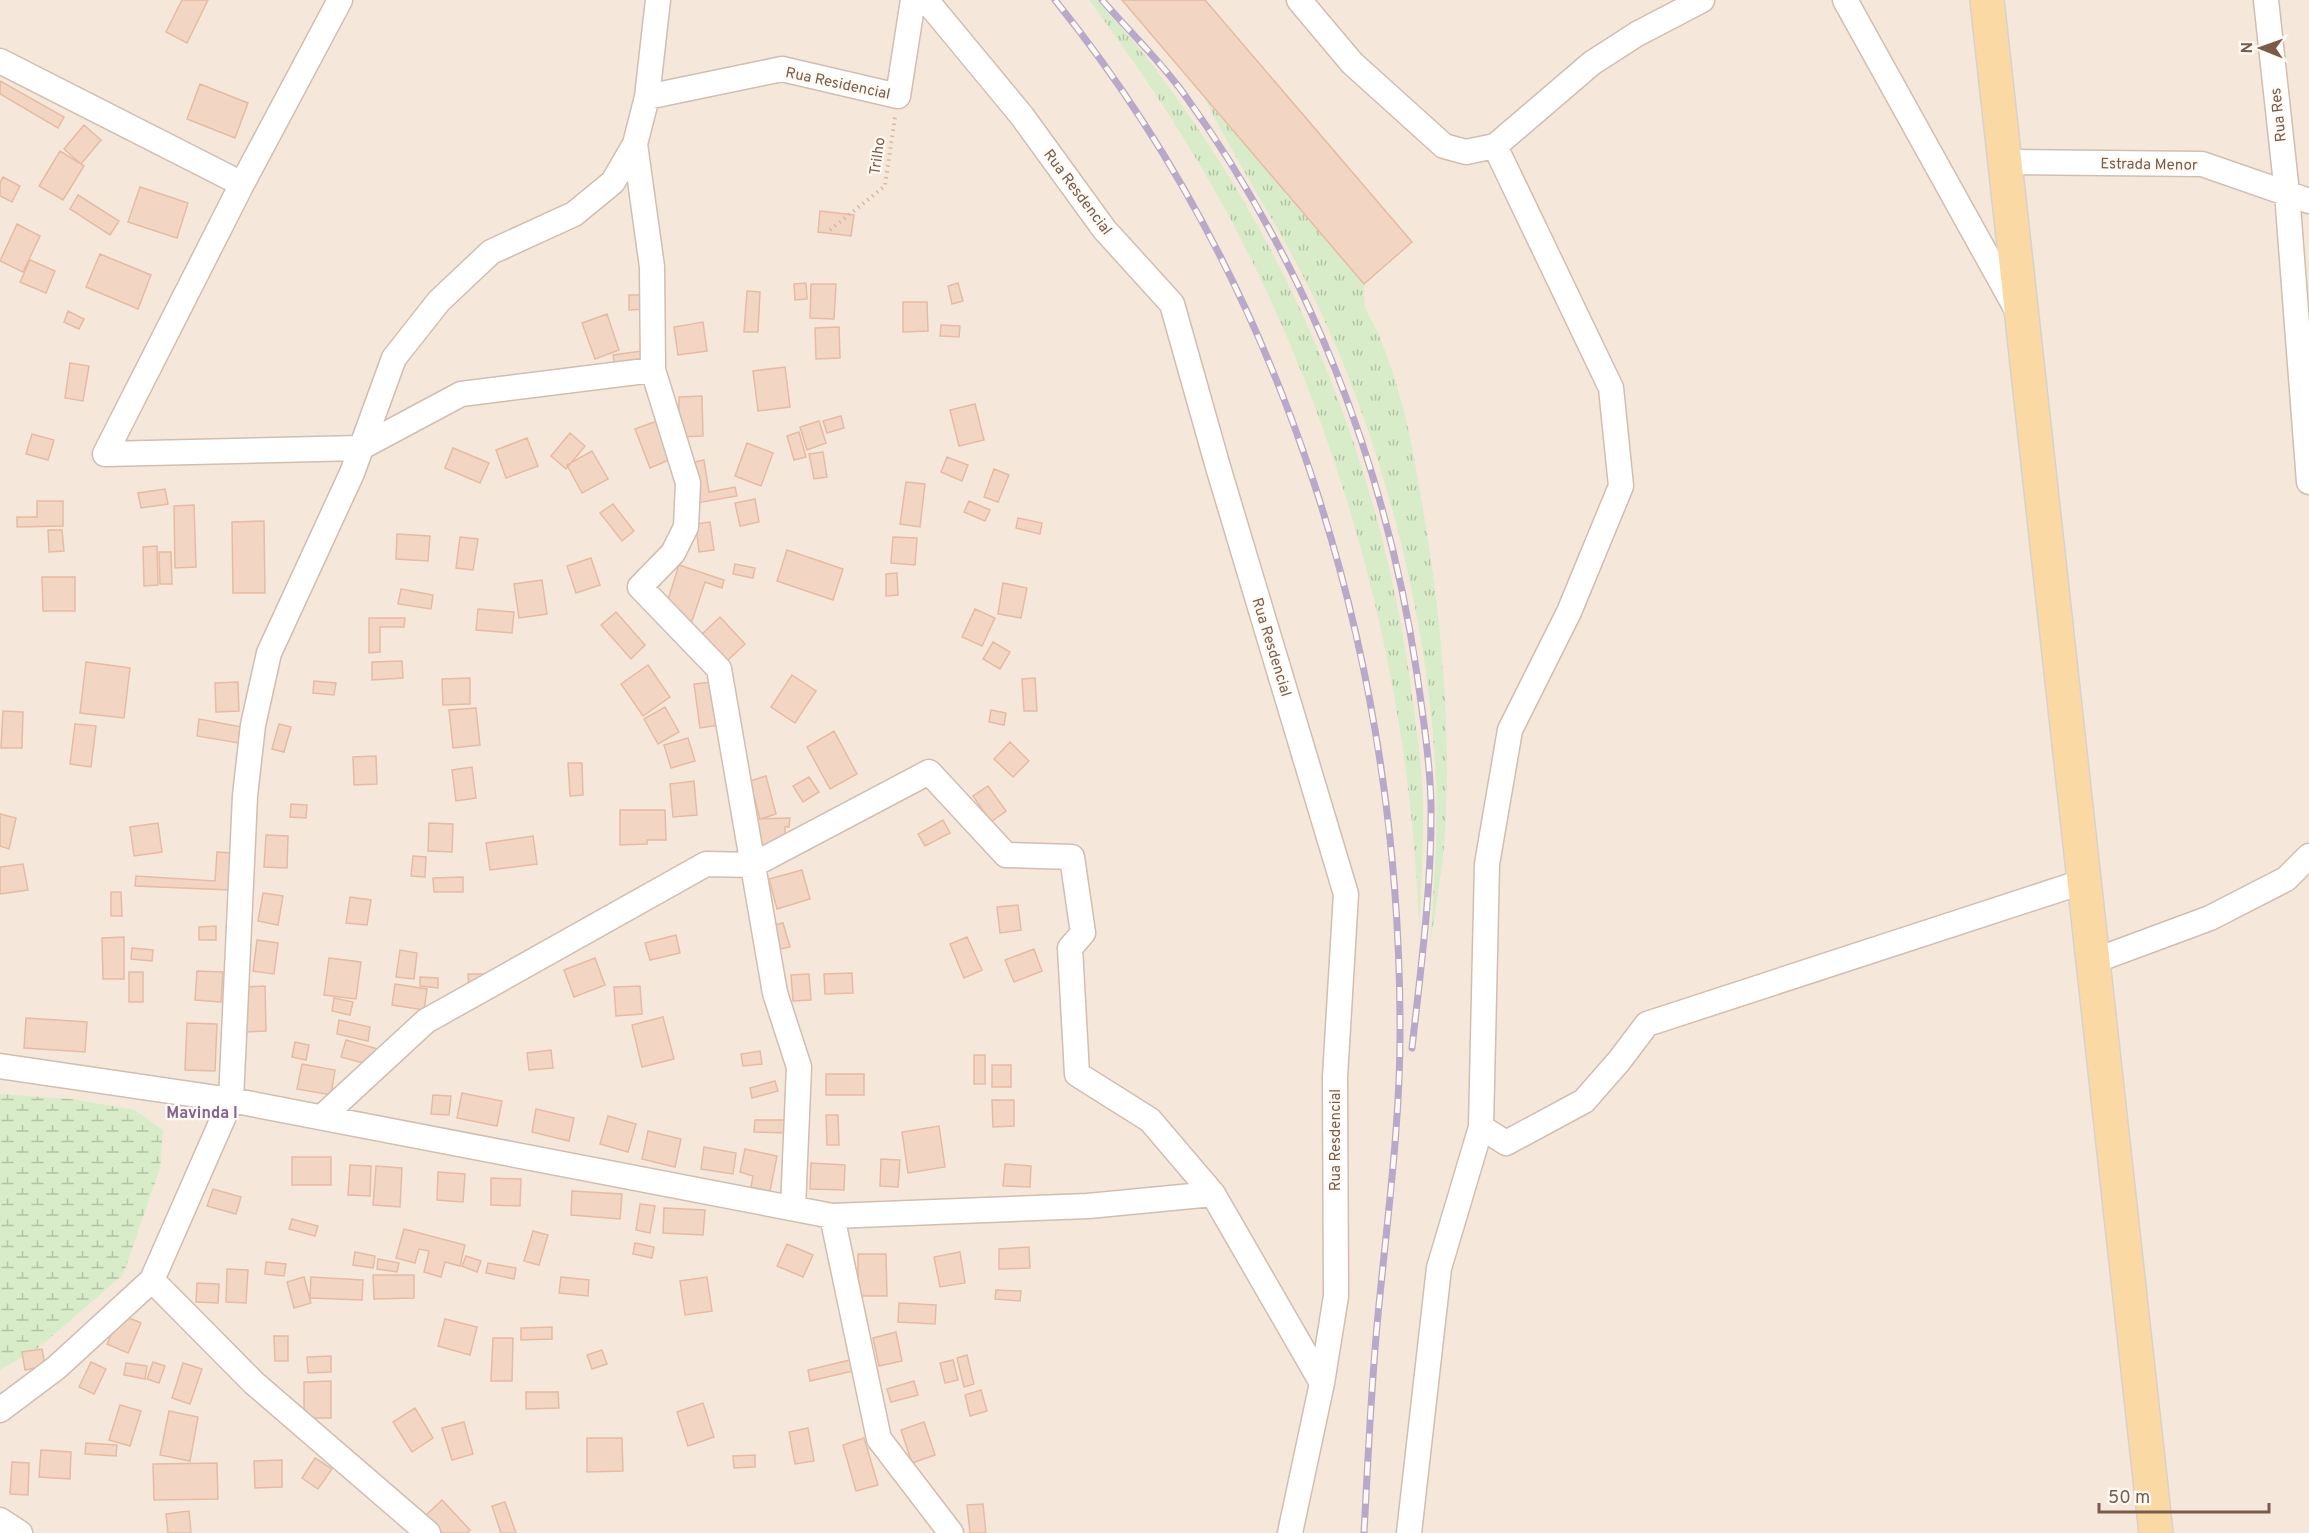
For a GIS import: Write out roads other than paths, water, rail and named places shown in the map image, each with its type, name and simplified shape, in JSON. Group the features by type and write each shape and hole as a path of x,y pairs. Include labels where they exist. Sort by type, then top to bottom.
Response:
{"main road":[{"path":"1987,0 2156,1533"}],"street":[{"path":"340,0 242,184 105,454 360,448 461,394 653,370"},
{"path":"0,1410 56,1368 152,1280 231,1100 245,796 253,725 269,653 352,473 394,358 439,301 491,252 574,214 613,182 635,144 647,97 658,0"},
{"name":"Rua Residencial","path":"647,97 782,69 898,96 913,0"},
{"name":"Rua Resdencial","path":"926,0 1022,116 1104,229 1172,304 1221,479 1346,894 1335,1077 1336,1296 1322,1383 1290,1533"},
{"path":"1299,0 1352,63 1444,146 1466,152 1495,146 1592,63 1637,34 1702,0"},
{"path":"1845,0 2023,320"},
{"name":"Rua Res","path":"2266,0 2298,197"},
{"path":"0,61 242,184"},
{"path":"635,144 652,267 653,370 687,483 686,527 673,553 640,587 719,669 774,993 800,1067 793,1208"},
{"path":"1409,1533 1439,1268 1480,1127 1487,864 1510,730 1569,612 1621,486 1611,388 1495,146"},
{"name":"Estrada Menor","path":"2005,162 2202,164 2298,197"},
{"path":"2298,197 2309,482"},
{"path":"322,1118 426,1021 706,864 753,865 929,772 1006,855 1072,857 1083,933 1070,948 1077,1074 1150,1120 1213,1194 1322,1383"},
{"path":"2094,961 2210,918 2286,879 2309,856"},
{"path":"1480,1127 1506,1143 1584,1101 1647,1024 2085,881"},
{"path":"0,1066 231,1100 832,1216 1088,1206 1213,1194"},
{"path":"832,1216 879,1439 951,1533"},
{"path":"152,1280 254,1383 428,1533"},
{"path":"0,1520 20,1533"}],"railway":[{"path":"1055,0 1136,111 1206,230 1265,354 1314,482 1351,615 1378,750 1394,887 1400,1024 1396,1133 1376,1342 1364,1533"},
{"path":"1102,0 1155,58 1184,94 1228,159 1268,227 1304,298 1335,370 1362,444 1385,519 1403,596 1417,674 1426,739 1431,804 1428,896 1412,1048"}],"district":[{"name":"Mavinda I","path":"202,1112"}]}
